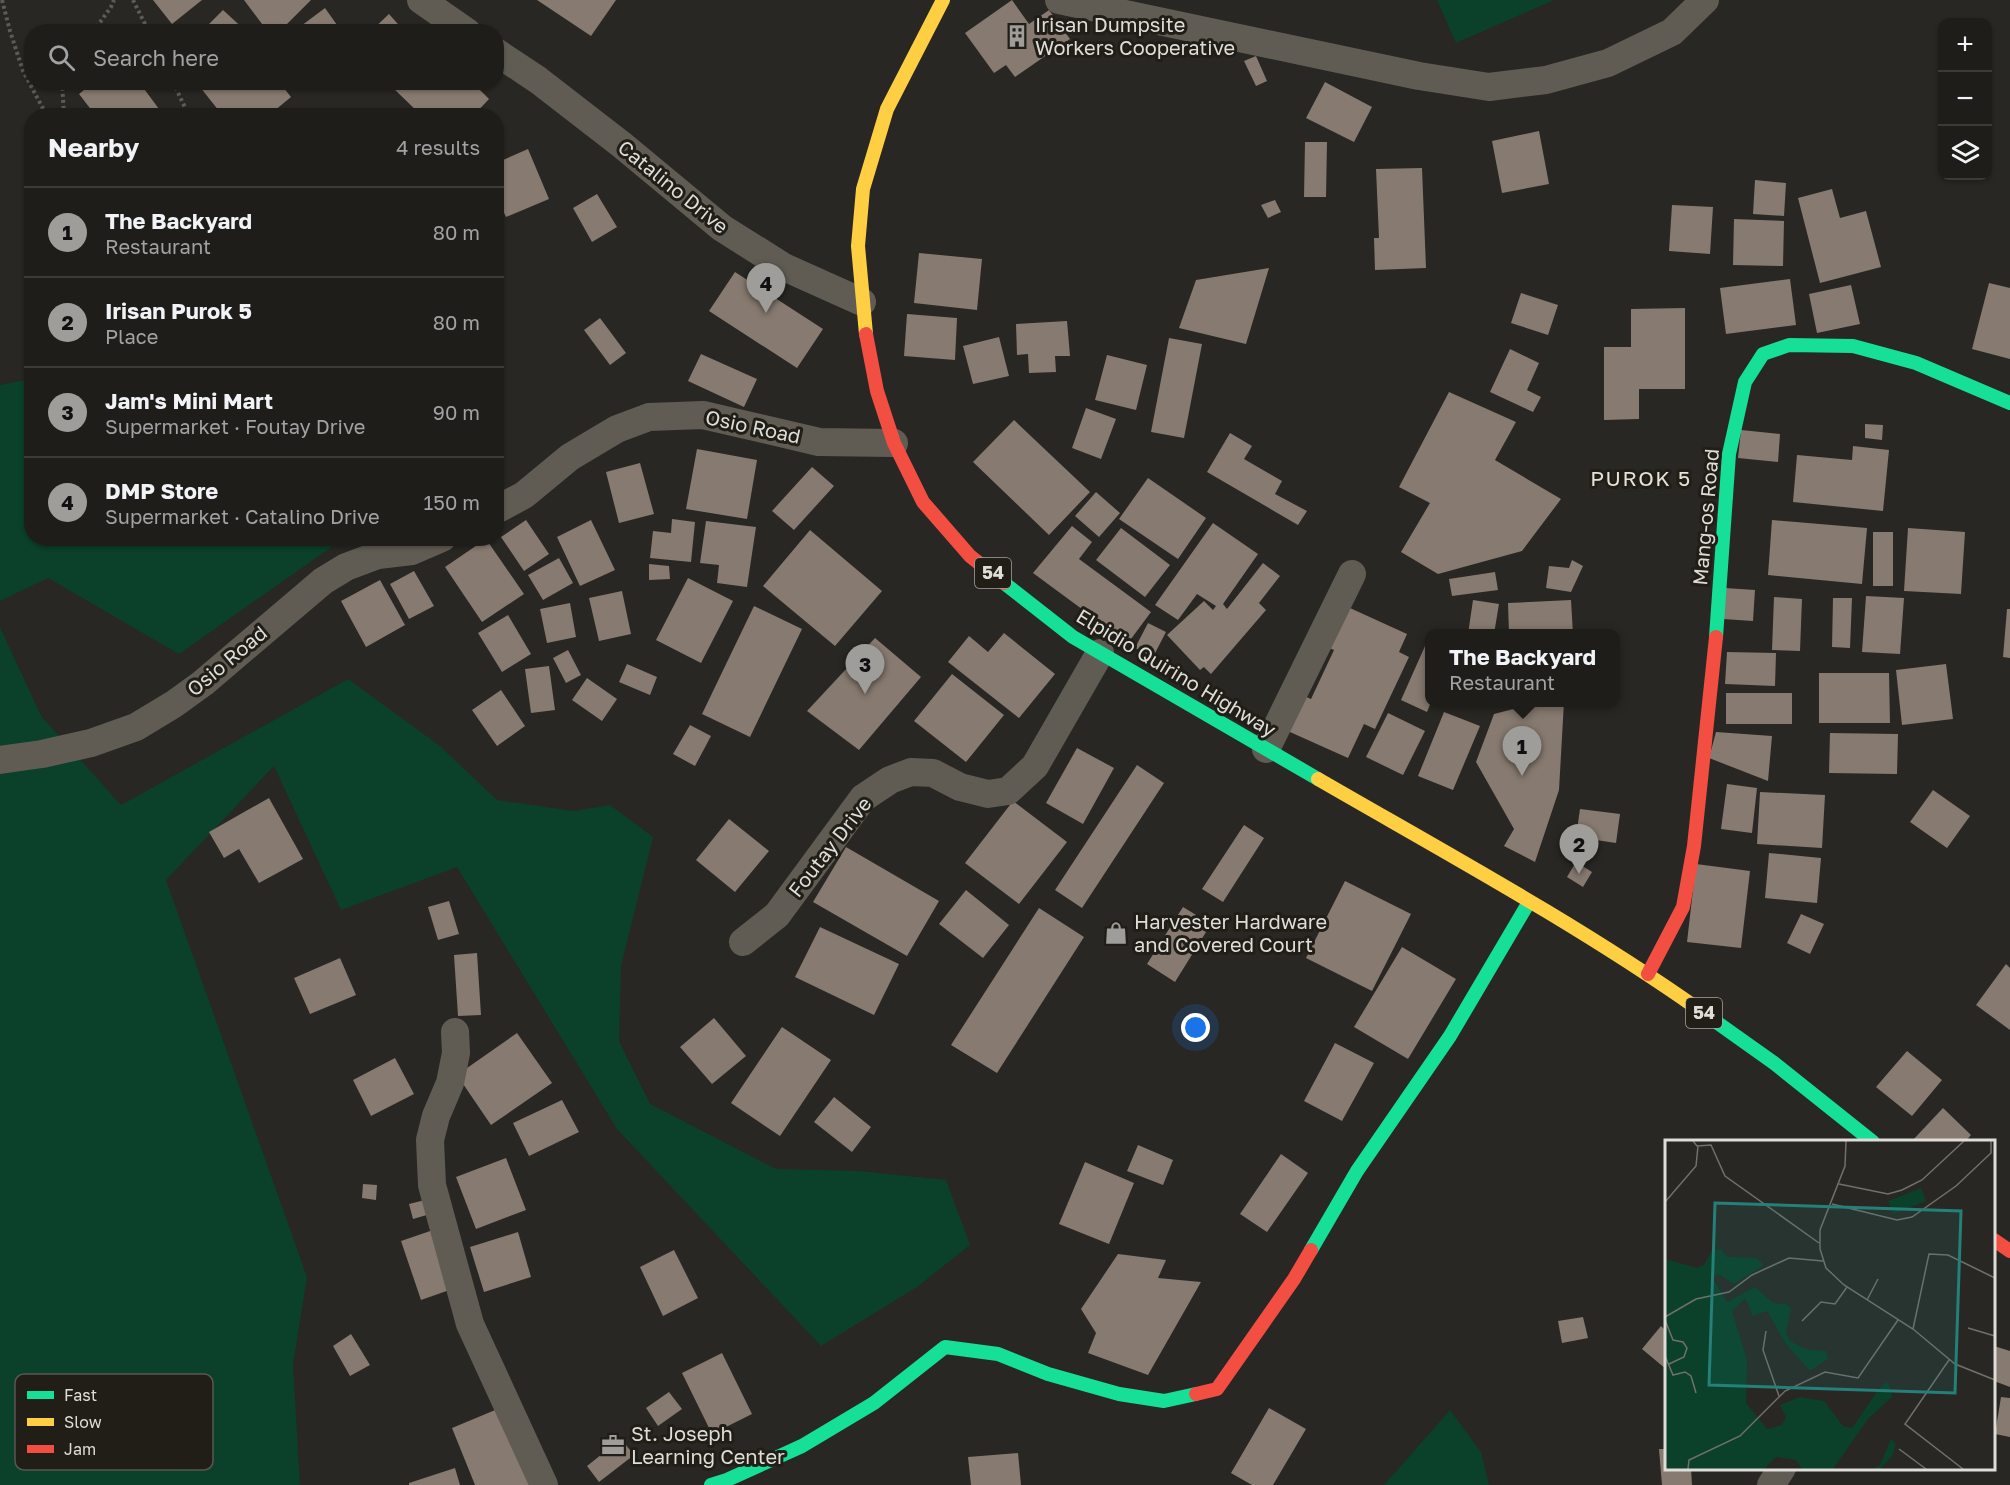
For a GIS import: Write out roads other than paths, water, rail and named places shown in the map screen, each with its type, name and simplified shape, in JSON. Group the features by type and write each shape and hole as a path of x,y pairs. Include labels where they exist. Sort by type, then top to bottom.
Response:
{"main road":[{"name":"Elpidio Quirino Highway","path":"944,0 887,109 863,189 858,246 862,302 877,391 894,442 923,502 970,556 1072,637 1529,902 1648,974 1774,1063 1870,1140"},
{"name":"Mang-os Road","path":"1648,974 1683,907 1694,846 1716,632 1729,454 1745,382 1763,354 1789,345 1853,346 1916,363 2010,403"},
{"path":"711,1485 802,1446 874,1403 945,1347 998,1354 1048,1374 1108,1391 1164,1401 1217,1389 1294,1279 1357,1172 1450,1036 1529,902"},
{"path":"1995,1241 2010,1251"}],"street":[{"path":"421,0 456,24"},
{"path":"1059,0 1419,76 1489,87 1546,80 1608,63 1672,32 1705,0"},
{"name":"Catalino Drive","path":"504,57 538,80 622,145 722,228 784,267 862,302"},
{"name":"Osio Road","path":"504,506 524,495 570,457 617,429 649,417 703,415 819,442 894,442"},
{"name":"Osio Road","path":"0,760 42,754 91,742 136,727 174,705 203,683 331,576 346,567 378,555 412,551 424,546"},
{"path":"1266,749 1353,574"},
{"name":"Foutay Drive","path":"744,942 777,915 863,798 890,780 911,772 933,773 960,787 988,794 1008,790 1035,766 1100,653"},
{"path":"455,1032 456,1053 452,1073 430,1140 432,1185 470,1324 544,1485"},
{"path":"1771,1485 1781,1470"}],"place":[{"name":"Irisan Dumpsite Workers Cooperative","path":"1017,36"},
{"name":"DMP Store","path":"766,313"},
{"name":"Jam's Mini Mart","path":"865,694"},
{"name":"The Backyard","path":"1522,776"},
{"name":"Irisan Purok 5","path":"1579,874"},
{"name":"Harvester Hardware and Covered Court","path":"1116,933"},
{"name":"St. Joseph Learning Center","path":"613,1445"}],"district":[{"name":"PUROK 5","path":"1641,479"}]}
